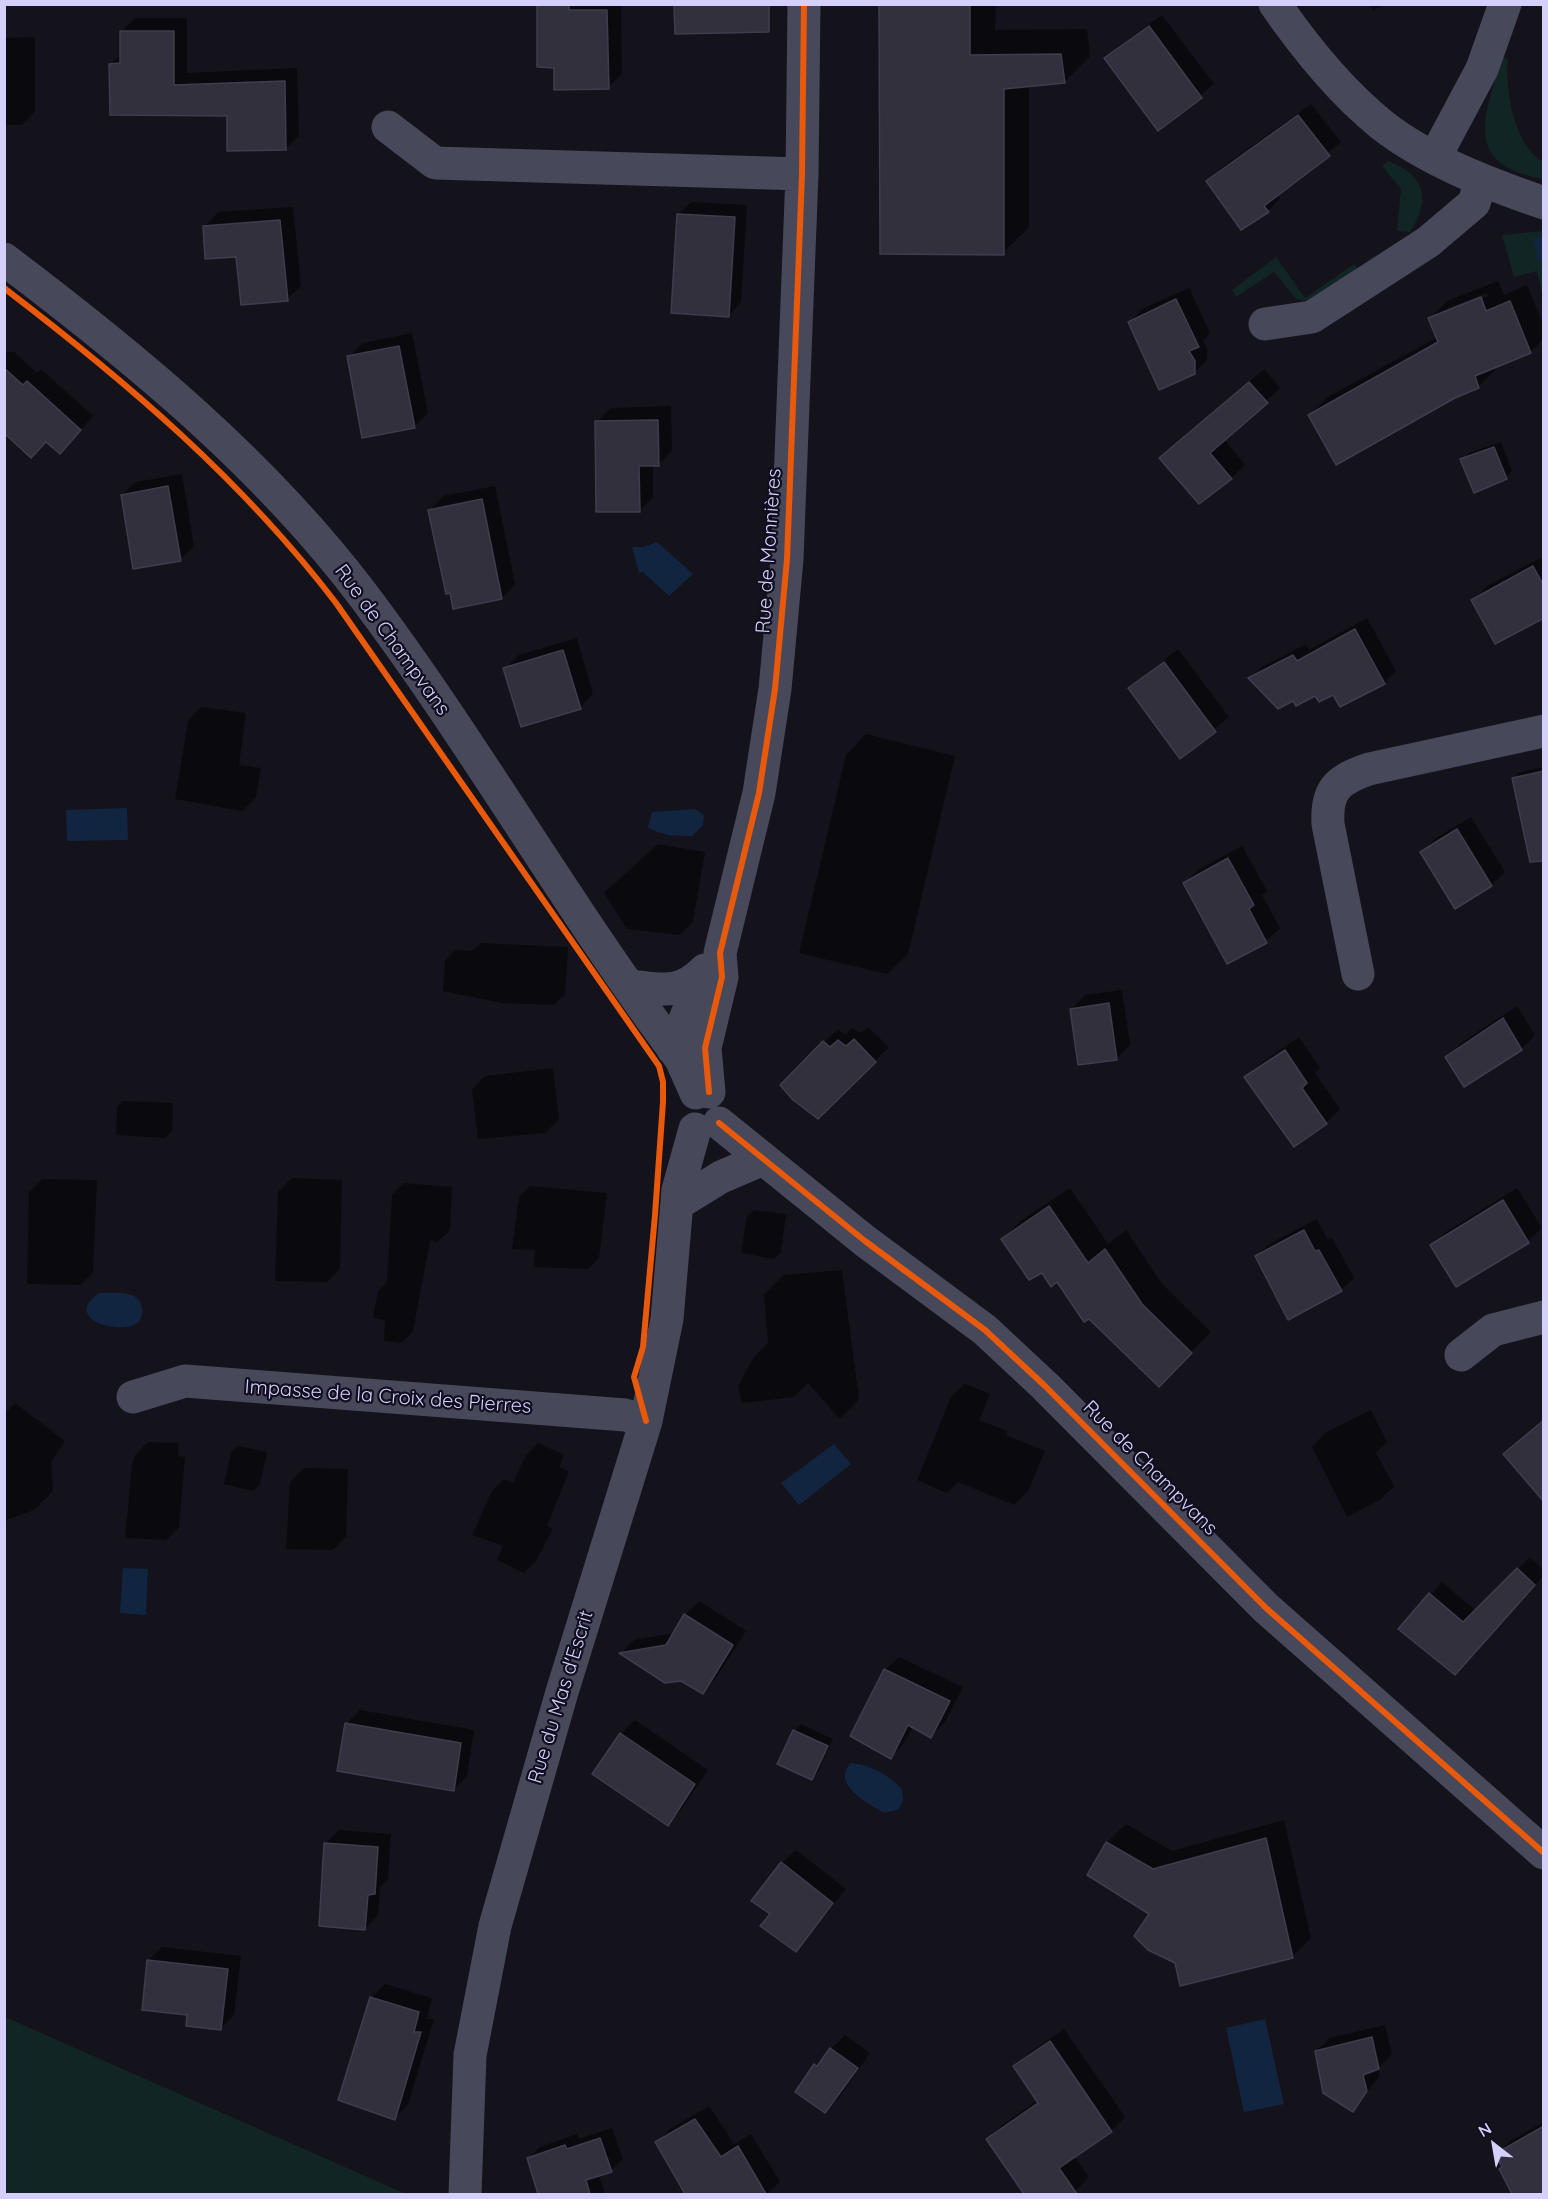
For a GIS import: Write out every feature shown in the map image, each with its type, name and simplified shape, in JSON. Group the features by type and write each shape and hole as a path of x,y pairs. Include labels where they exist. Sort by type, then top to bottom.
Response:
{"street":[{"name":"Rue de Monnières","path":"673,1048 712,962 759,793 775,689 792,464 802,174 804,4"},
{"path":"1275,4 1297,36 1341,88 1384,126 1481,181 1544,203"},
{"path":"1436,157 1482,69 1505,4"},
{"path":"388,127 435,163 802,174"},
{"path":"1265,324 1312,317 1428,242 1474,203 1481,181"},
{"name":"Rue de Champvans","path":"4,259 105,338 211,429 267,483 314,536 369,604 702,1093 722,1105 723,1111 707,1126 764,1159 866,1241 985,1330 1046,1386 1266,1608 1544,1853"},
{"path":"1358,974 1328,824 1327,806 1334,788 1349,776 1369,769 1544,731"},
{"name":"Rue de Monnières","path":"702,1093 705,1048 712,1011 722,977 712,962"},
{"path":"629,986 676,990 686,986 712,962"},
{"name":"Rue du Mas d'Escrit","path":"465,2194 470,2055 495,1926 562,1692 646,1421 667,1319 677,1204 683,1166 707,1126"},
{"path":"677,1204 721,1177 764,1159"},
{"path":"1461,1355 1493,1330 1544,1317"},
{"name":"Impasse de la Croix des Pierres","path":"133,1397 185,1381 625,1415 646,1421"}],"green space":[{"path":"1502,56 1508,60 1510,102 1518,130 1533,154 1543,162 1543,179 1517,172 1500,162 1490,149 1485,134 1490,98"},
{"path":"1388,161 1410,174 1417,181 1421,190 1421,209 1410,232 1397,231 1401,189 1382,166"},
{"path":"1544,231 1543,298 1537,271 1514,277 1502,235"},
{"path":"1276,257 1305,298 1354,264 1360,271 1308,302 1295,298 1274,272 1236,297 1232,290"},
{"path":"5,2017 406,2194 5,2194"}],"water":[{"path":"657,542 693,574 669,596 643,572 639,573 632,547 644,547"},
{"path":"127,808 128,840 67,841 66,810"},
{"path":"695,809 704,815 703,825 692,836 663,834 648,827 652,812"},
{"path":"99,1293 124,1293 137,1298 142,1306 142,1316 139,1321 131,1326 111,1327 94,1320 88,1315 87,1309 90,1301"},
{"path":"834,1444 851,1464 799,1505 781,1483"},
{"path":"123,1568 148,1569 146,1615 120,1613"},
{"path":"851,1763 879,1771 902,1789 903,1801 898,1810 884,1813 854,1792 845,1778"},
{"path":"1265,2019 1284,2104 1244,2112 1226,2028"}],"building":[{"path":"537,4 569,4 569,10 607,10 609,89 554,90 554,68 537,67"},
{"path":"674,4 769,4 769,32 675,34"},
{"path":"879,4 970,4 970,55 1061,54 1065,83 1004,89 1004,255 880,254"},
{"path":"1149,26 1202,98 1158,131 1104,58"},
{"path":"120,31 174,31 174,85 285,81 286,150 227,151 227,116 110,115 109,64 120,63"},
{"path":"1298,115 1330,156 1264,206 1269,212 1241,230 1206,181"},
{"path":"677,214 735,217 729,317 671,313"},
{"path":"280,220 288,301 241,305 236,257 205,259 203,226"},
{"path":"1481,297 1486,311 1510,301 1531,353 1475,376 1479,388 1455,398 1336,465 1308,415 1438,342 1428,318"},
{"path":"1176,299 1199,347 1189,351 1195,361 1195,374 1159,390 1128,322"},
{"path":"399,346 415,428 362,438 347,356"},
{"path":"4,368 23,385 27,381 81,430 60,454 46,442 31,458 4,433"},
{"path":"1249,382 1268,403 1210,453 1232,479 1199,504 1159,458"},
{"path":"658,420 659,466 639,466 640,512 596,512 595,421"},
{"path":"1494,447 1507,479 1474,493 1460,459"},
{"path":"168,486 181,561 133,569 121,495"},
{"path":"482,499 502,599 453,609 450,593 446,594 428,510"},
{"path":"1533,566 1544,586 1544,618 1495,644 1471,600"},
{"path":"1355,629 1385,684 1340,707 1333,695 1319,702 1315,696 1296,706 1293,701 1278,709 1248,678 1293,655 1297,661"},
{"path":"563,650 581,709 521,727 503,668"},
{"path":"1164,662 1216,732 1180,759 1128,688"},
{"path":"1544,771 1544,861 1530,862 1512,778"},
{"path":"1457,829 1492,886 1455,909 1420,852"},
{"path":"1228,858 1254,905 1249,909 1267,943 1227,964 1183,883"},
{"path":"1109,1003 1117,1060 1078,1065 1070,1009"},
{"path":"1503,1018 1522,1050 1464,1087 1445,1057"},
{"path":"854,1039 876,1062 818,1119 793,1100 780,1085 823,1041 830,1047 838,1040 846,1046"},
{"path":"1285,1050 1307,1083 1302,1088 1327,1124 1294,1147 1244,1077"},
{"path":"1503,1200 1529,1243 1456,1287 1430,1245"},
{"path":"1049,1206 1088,1263 1105,1249 1142,1304 1192,1353 1159,1387 1089,1319 1084,1322 1057,1282 1051,1287 1042,1273 1029,1280 1001,1239"},
{"path":"1304,1230 1315,1251 1319,1250 1342,1291 1288,1320 1255,1256"},
{"path":"1544,1420 1544,1502 1503,1454"},
{"path":"1517,1568 1535,1585 1455,1675 1398,1629 1429,1593 1463,1622"},
{"path":"684,1614 733,1645 703,1694 681,1681 665,1683 619,1653 666,1645"},
{"path":"884,1669 950,1701 931,1738 908,1725 891,1759 850,1736"},
{"path":"345,1723 461,1743 454,1791 337,1771"},
{"path":"793,1730 828,1746 812,1780 777,1764"},
{"path":"620,1733 695,1784 668,1826 592,1774"},
{"path":"1266,1838 1293,1958 1180,1986 1175,1963 1148,1950 1134,1936 1149,1914 1087,1875 1106,1842 1153,1869"},
{"path":"324,1843 378,1847 375,1894 368,1895 365,1930 319,1926"},
{"path":"781,1862 833,1903 796,1952 760,1926 770,1914 751,1901"},
{"path":"147,1960 228,1969 221,2030 186,2026 187,2015 142,2010"},
{"path":"370,1997 419,2012 414,2032 421,2032 395,2120 338,2100"},
{"path":"1372,2037 1379,2069 1363,2075 1367,2091 1353,2112 1323,2093 1315,2051"},
{"path":"1050,2041 1112,2132 1059,2168 1077,2194 1024,2194 986,2139 1038,2103 1013,2066"},
{"path":"830,2048 858,2068 825,2113 795,2092 814,2064 817,2066"},
{"path":"695,2119 721,2157 738,2146 766,2194 685,2194 655,2142"},
{"path":"1544,2126 1544,2194 1512,2194 1499,2169 1502,2167 1495,2154"},
{"path":"600,2138 612,2172 586,2180 590,2194 538,2194 527,2158 565,2145 567,2149"}],"waterway":[{"path":"1540,243 1544,258"}],"cycle path":[{"path":"709,1092 705,1048 722,977 720,953 759,793 775,689 787,559 802,174 804,4"},
{"path":"4,288 95,360 181,435 262,515 300,558 336,603 659,1066 663,1082 663,1102 655,1215 643,1347 634,1377 646,1421"},
{"path":"719,1123 865,1241 985,1330 1045,1386 1266,1608 1544,1853"}]}
